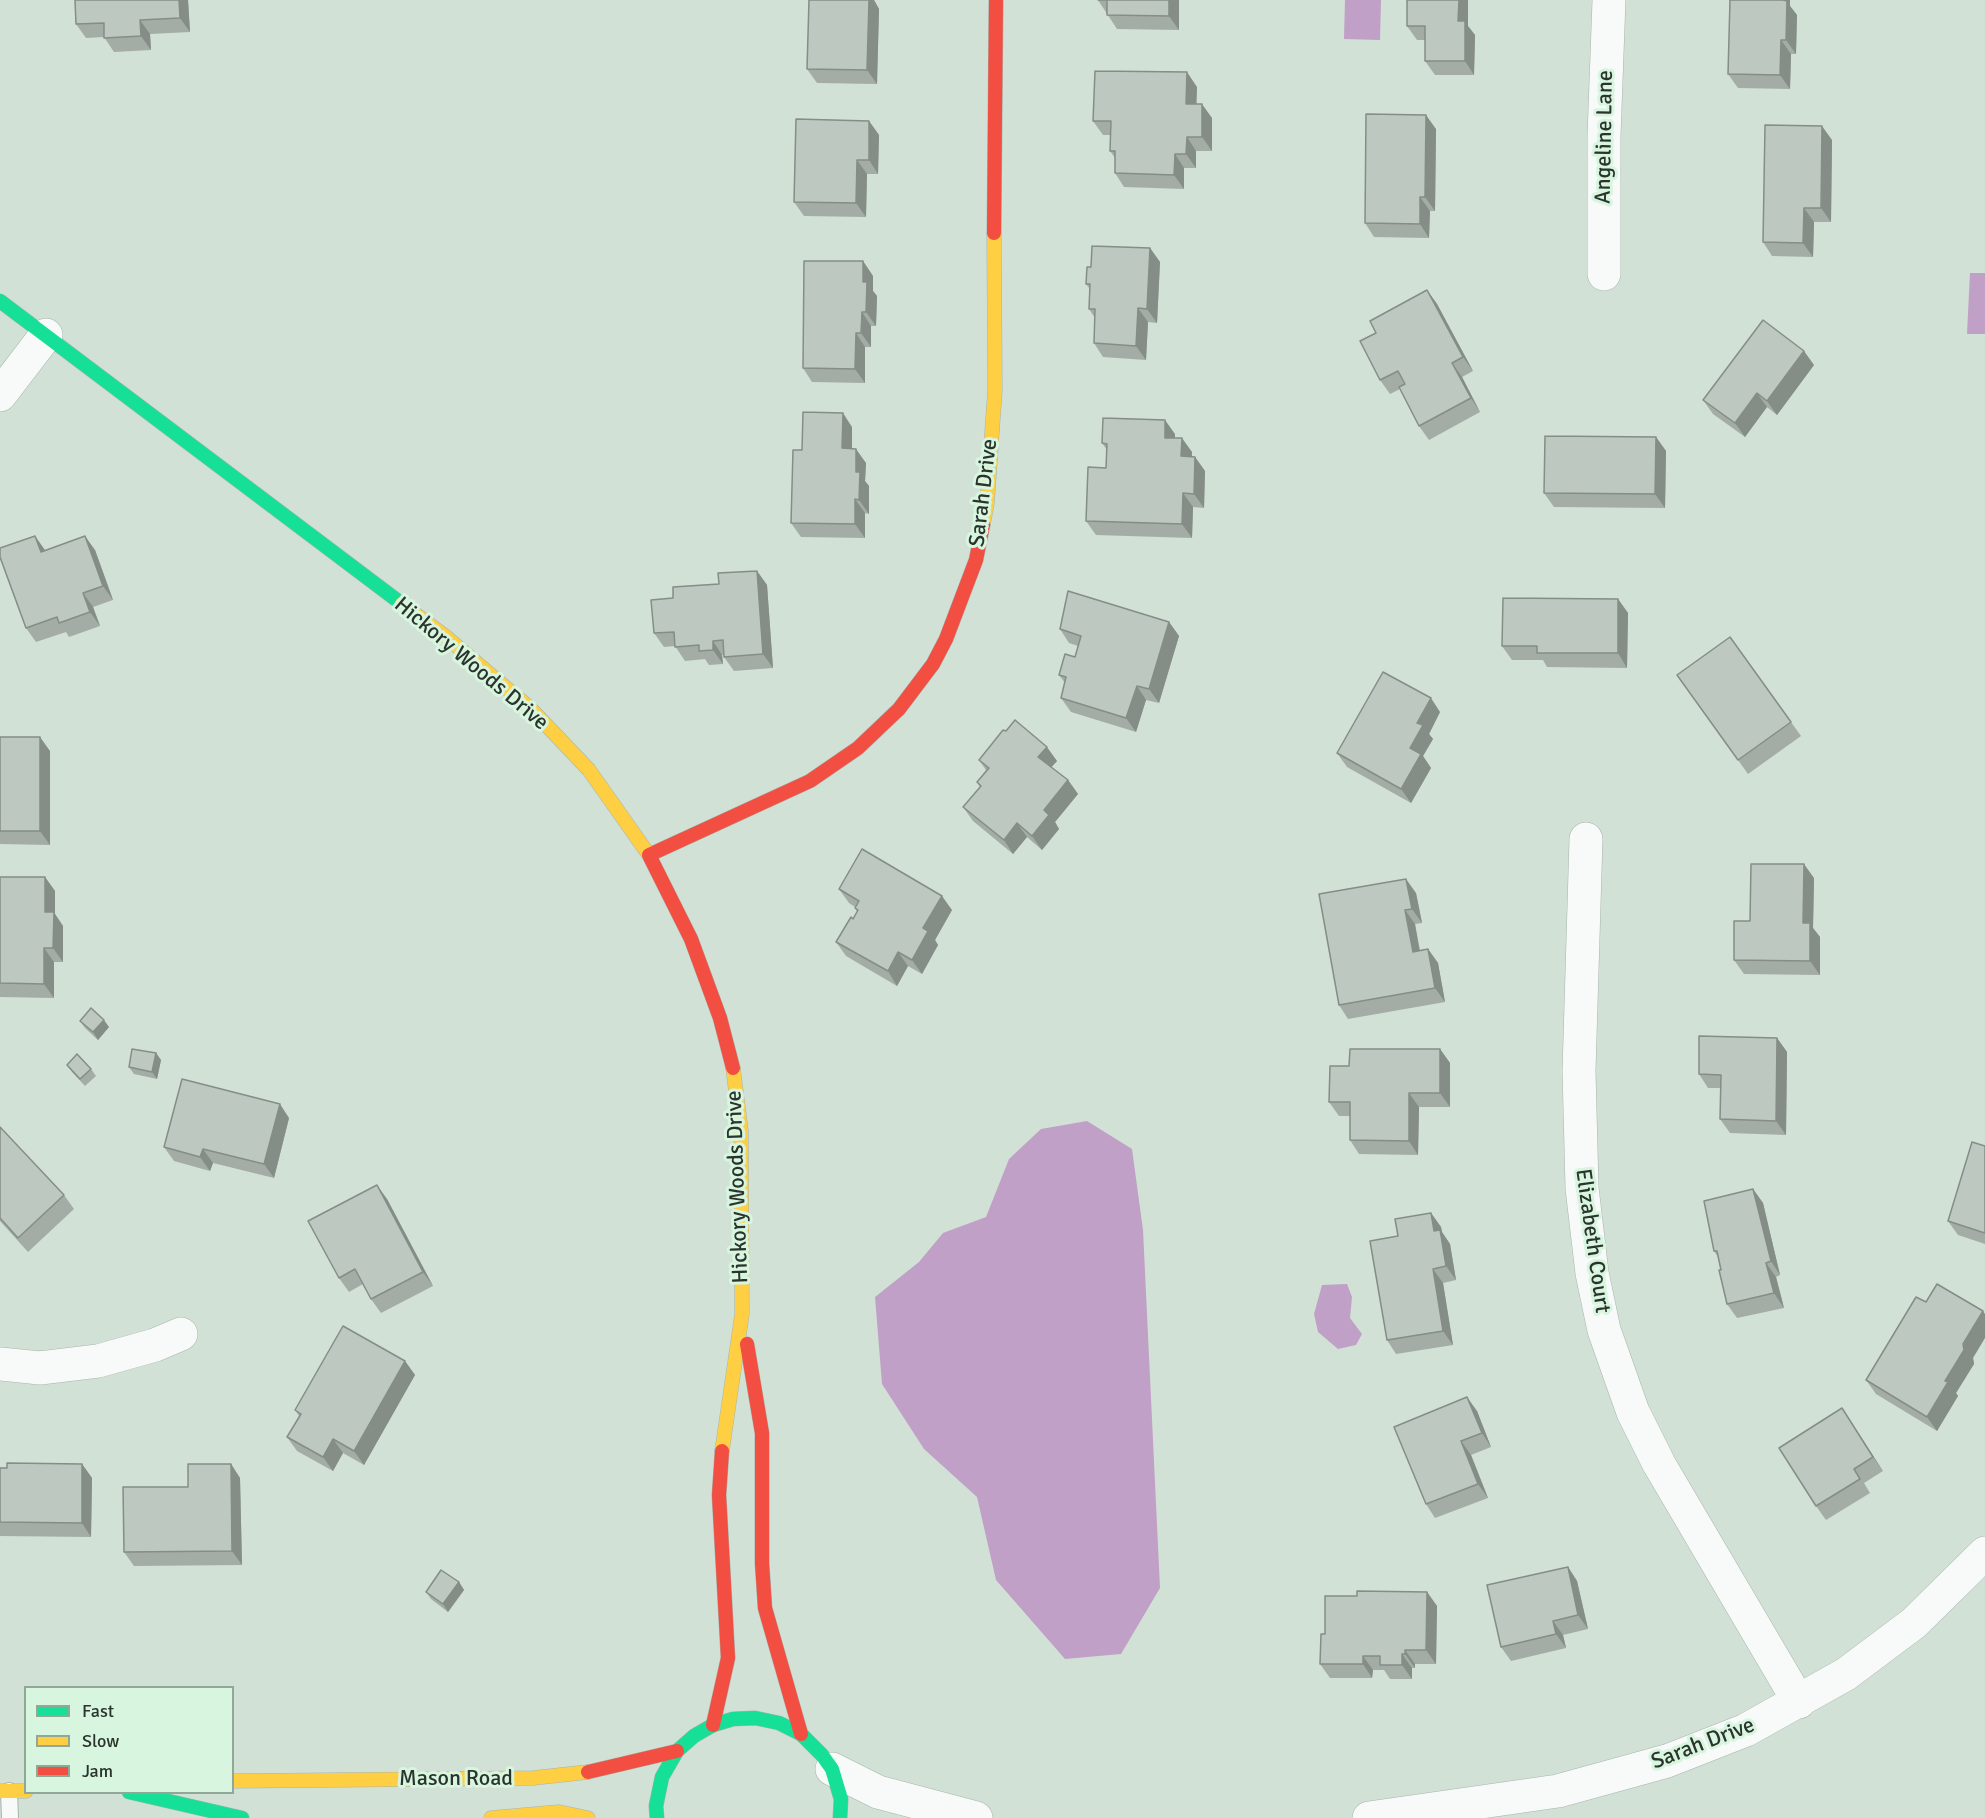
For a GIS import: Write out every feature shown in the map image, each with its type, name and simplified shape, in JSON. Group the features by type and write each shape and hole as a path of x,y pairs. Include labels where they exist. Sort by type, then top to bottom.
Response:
{"street":[{"name":"Sarah Drive","path":"649,855 810,781 858,748 899,709 933,664 946,639 976,560 987,504 995,390 996,0"},
{"name":"Angeline Lane","path":"1604,274 1604,125 1609,0"},
{"name":"Hickory Woods Drive","path":"0,301 445,636 531,709 589,770 649,855 691,939 720,1018 734,1072 741,1131 742,1314 724,1431 719,1495 728,1658 713,1725"},
{"path":"0,395 46,335"},
{"name":"Elizabeth Court","path":"1586,839 1580,1071 1582,1188 1592,1274 1604,1329 1633,1412 1659,1464 1799,1702"},
{"name":"Hickory Woods Drive","path":"742,1314 762,1433 762,1563 765,1608 801,1734"},
{"path":"0,1364 40,1368 98,1361 155,1345 181,1334"},
{"name":"Sarah Drive","path":"1369,1818 1558,1791 1667,1761 1746,1730 1846,1674 1914,1623 1985,1553"},
{"path":"657,1818 656,1806 662,1777 677,1751 693,1736 713,1725 733,1719 755,1718 779,1723 801,1734 822,1755 832,1769 841,1799 840,1818"},
{"name":"Mason Road","path":"234,1781 533,1778 594,1771 677,1751"},
{"path":"832,1769 878,1792 976,1818"},
{"path":"138,1794 242,1818"},
{"name":"Mason Road","path":"491,1818 559,1812 588,1818"}],"lane":[{"path":"10,1818 12,1791"}],"shaded area":[{"path":"1345,0 1381,0 1380,40 1344,39"},
{"path":"1970,273 1985,273 1985,334 1967,334"},
{"path":"1087,1121 1132,1149 1143,1230 1160,1588 1121,1654 1065,1659 996,1580 977,1497 924,1449 882,1384 875,1297 919,1262 943,1233 986,1217 1009,1159 1041,1129"},
{"path":"1347,1284 1352,1297 1350,1318 1362,1334 1356,1345 1338,1349 1318,1332 1314,1314 1322,1285"}],"building":[{"path":"75,0 179,0 180,18 140,20 141,36 104,38 104,23 76,24"},
{"path":"809,0 869,0 867,70 807,69"},
{"path":"1107,0 1169,0 1169,16 1107,15"},
{"path":"1407,0 1459,0 1458,21 1465,21 1465,61 1425,61 1425,26 1407,26"},
{"path":"1730,0 1787,1 1786,40 1781,40 1780,75 1728,74"},
{"path":"1095,71 1187,72 1186,104 1202,104 1202,137 1187,137 1186,154 1175,154 1174,175 1115,173 1115,151 1110,151 1111,121 1093,121"},
{"path":"1366,114 1426,115 1425,197 1420,197 1420,224 1365,223"},
{"path":"796,119 869,121 869,160 857,160 856,203 794,202"},
{"path":"1765,125 1822,126 1821,208 1804,208 1803,243 1763,242"},
{"path":"1092,246 1150,248 1147,309 1138,308 1136,346 1094,343 1095,309 1089,309 1090,284 1086,284 1087,267 1091,267"},
{"path":"804,261 863,261 863,282 867,282 866,312 862,312 861,333 856,333 855,369 803,368"},
{"path":"1427,290 1463,357 1452,363 1471,398 1419,426 1399,387 1405,384 1398,371 1380,380 1360,341 1376,333 1370,321"},
{"path":"1763,320 1804,351 1767,401 1757,393 1735,423 1703,400"},
{"path":"803,412 843,413 842,448 856,449 856,472 860,472 859,500 855,499 855,524 791,523 793,450 802,450"},
{"path":"1103,418 1165,420 1165,438 1182,438 1181,456 1195,457 1194,494 1183,493 1182,524 1086,521 1088,467 1106,468 1107,444 1102,443"},
{"path":"1545,436 1656,437 1655,494 1544,493"},
{"path":"35,536 41,552 85,536 103,586 83,593 90,612 59,623 57,617 26,628 0,557 0,548"},
{"path":"757,571 763,654 724,657 723,640 713,641 713,650 699,651 699,645 675,647 674,632 654,633 651,600 673,598 673,587 719,584 718,573"},
{"path":"1068,591 1169,622 1149,689 1137,686 1126,718 1061,698 1066,677 1059,675 1065,654 1075,657 1081,636 1060,629"},
{"path":"1503,598 1618,599 1618,653 1537,653 1537,646 1502,646"},
{"path":"1730,637 1791,722 1738,760 1677,675"},
{"path":"1383,672 1431,698 1417,723 1423,725 1410,748 1421,754 1401,789 1337,753"},
{"path":"1015,720 1047,747 1038,757 1068,780 1044,810 1049,815 1032,836 1017,823 1004,840 963,807 981,786 977,782 989,768 979,760 1003,730 1006,731"},
{"path":"0,737 40,737 40,831 0,831"},
{"path":"862,849 942,896 923,928 928,931 912,960 898,952 888,971 836,942 851,917 853,919 858,910 855,908 859,901 839,889"},
{"path":"1751,864 1804,864 1803,923 1810,923 1810,961 1734,960 1734,921 1750,921"},
{"path":"0,877 45,877 45,912 54,912 53,948 44,948 44,984 0,983"},
{"path":"1406,879 1412,909 1405,910 1413,952 1428,949 1435,988 1339,1005 1319,894"},
{"path":"91,1008 104,1020 93,1032 80,1021"},
{"path":"1699,1036 1777,1038 1776,1121 1720,1119 1721,1075 1699,1074"},
{"path":"132,1049 156,1053 152,1072 129,1067"},
{"path":"1350,1049 1440,1049 1440,1093 1409,1093 1409,1141 1350,1140 1350,1102 1329,1102 1330,1066 1349,1066"},
{"path":"77,1054 91,1069 80,1079 67,1065"},
{"path":"182,1079 280,1104 264,1164 203,1149 200,1157 164,1147"},
{"path":"0,1127 64,1195 18,1238 0,1218"},
{"path":"1972,1142 1985,1146 1985,1233 1948,1221"},
{"path":"377,1185 423,1272 371,1299 355,1269 339,1278 308,1221"},
{"path":"1753,1189 1771,1261 1766,1263 1774,1293 1727,1304 1704,1201"},
{"path":"1431,1213 1434,1231 1440,1230 1446,1266 1433,1269 1443,1331 1387,1340 1370,1241 1398,1236 1395,1219"},
{"path":"1937,1284 1983,1311 1963,1344 1964,1350 1927,1417 1866,1380 1916,1297 1926,1302"},
{"path":"343,1326 405,1361 354,1451 333,1439 323,1457 287,1437 301,1414 295,1410"},
{"path":"1467,1397 1482,1433 1461,1441 1478,1484 1426,1504 1394,1427"},
{"path":"1842,1408 1873,1457 1854,1469 1860,1479 1816,1506 1779,1448"},
{"path":"7,1463 82,1464 82,1523 0,1522 0,1468 7,1468"},
{"path":"188,1464 231,1464 232,1551 124,1552 123,1487 188,1487"},
{"path":"1568,1567 1578,1615 1553,1621 1556,1634 1501,1647 1487,1585"},
{"path":"441,1570 459,1582 443,1604 426,1592"},
{"path":"1357,1591 1427,1592 1426,1650 1405,1650 1405,1654 1402,1654 1402,1665 1380,1665 1380,1656 1363,1656 1363,1664 1320,1664 1321,1634 1325,1634 1325,1596 1357,1596"}],"traffic: fast":[{"path":"0,301 402,604"},
{"path":"657,1818 656,1806 662,1777 677,1751 694,1736 713,1725 733,1719 755,1718 779,1723 801,1734 822,1755 832,1769 841,1799 840,1818"},
{"path":"138,1794 242,1818"}],"traffic: slow":[{"path":"983,525 987,503 995,390 994,233"},
{"path":"402,604 445,636 531,709 589,770 649,855"},
{"path":"722,1451 742,1314 741,1131 733,1068"},
{"path":"234,1781 533,1778 588,1772"},
{"path":"0,1791 24,1791"},
{"path":"491,1818 559,1812 588,1818"}],"traffic: jam":[{"path":"994,233 996,0"},
{"path":"649,855 810,781 858,748 899,709 933,664 946,639 976,560 983,525"},
{"path":"649,855 691,939 720,1018 733,1068"},
{"path":"747,1344 762,1433 762,1563 765,1608 801,1734"},
{"path":"713,1725 728,1658 719,1495 722,1451"},
{"path":"588,1772 677,1751"}]}
